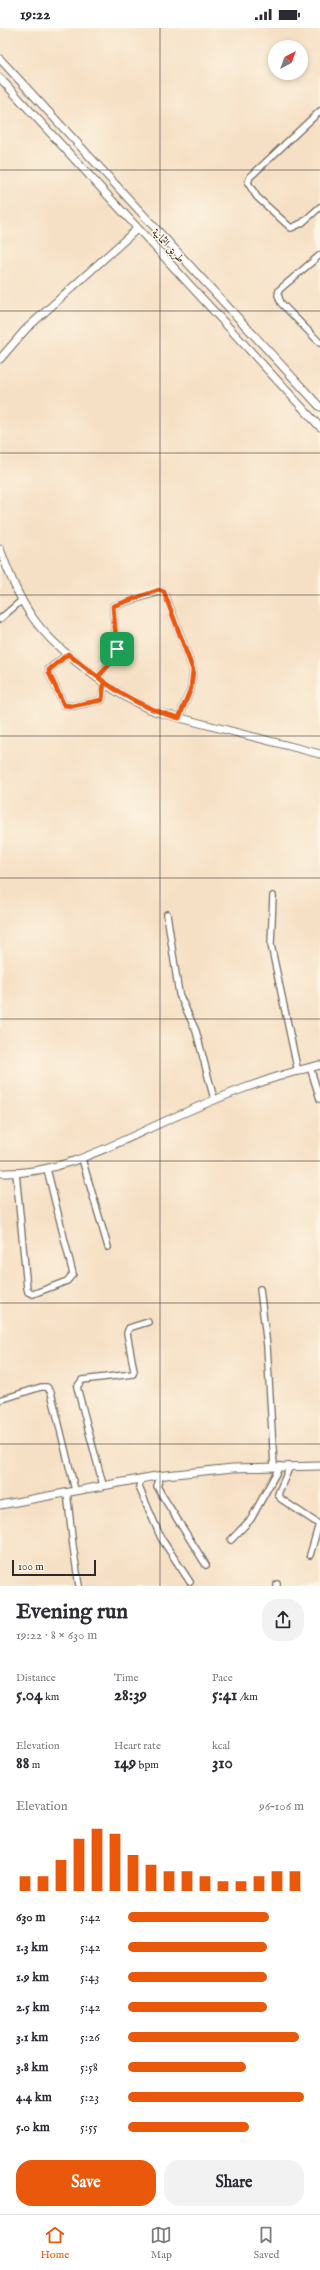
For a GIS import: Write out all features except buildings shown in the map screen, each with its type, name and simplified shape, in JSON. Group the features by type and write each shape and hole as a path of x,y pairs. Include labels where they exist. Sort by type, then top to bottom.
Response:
{"street":[{"path":"0,59 320,407"},
{"name":"طريق الثمانية","path":"0,78 320,427"},
{"path":"320,111 250,177 248,184 257,197 292,228 302,223 320,207"},
{"path":"0,359 26,329 137,229"},
{"path":"320,255 279,290 278,295 281,303 320,343"},
{"path":"0,549 22,600 46,635 104,682 139,705 179,718 320,754"},
{"path":"98,677 117,654 113,606 162,591 166,596 193,670 191,688 179,718"},
{"path":"0,619 22,600"},
{"path":"68,654 49,670 64,705 72,706 102,700 104,682"},
{"path":"273,896 271,945 298,1072"},
{"path":"167,914 179,994 196,1031 214,1100"},
{"path":"0,1173 16,1173 47,1169 82,1159 214,1100 264,1080 320,1065"},
{"path":"310,1067 320,1099"},
{"path":"82,1159 108,1247"},
{"path":"16,1173 27,1288 28,1292 34,1294 67,1281 73,1274 47,1169"},
{"path":"231,1540 251,1519 277,1466 267,1346 260,1289"},
{"path":"103,1485 77,1387 82,1380 133,1374 134,1371 127,1333 129,1328 148,1322"},
{"path":"0,1400 41,1387 47,1387 51,1392 71,1491 72,1546 79,1586"},
{"path":"0,1505 161,1475 277,1466 320,1466"},
{"path":"290,1466 278,1494 281,1499 320,1524 310,1555"},
{"path":"161,1475 157,1486 206,1565"},
{"path":"141,1478 139,1487 161,1538 190,1582"}],"route":[{"path":"117,649 113,606 159,590 164,592 193,670 191,688 179,718 150,710 128,699 104,682 68,654 49,670 49,677 64,705 68,707 103,699 104,682 98,677 116,657 117,649"}]}
